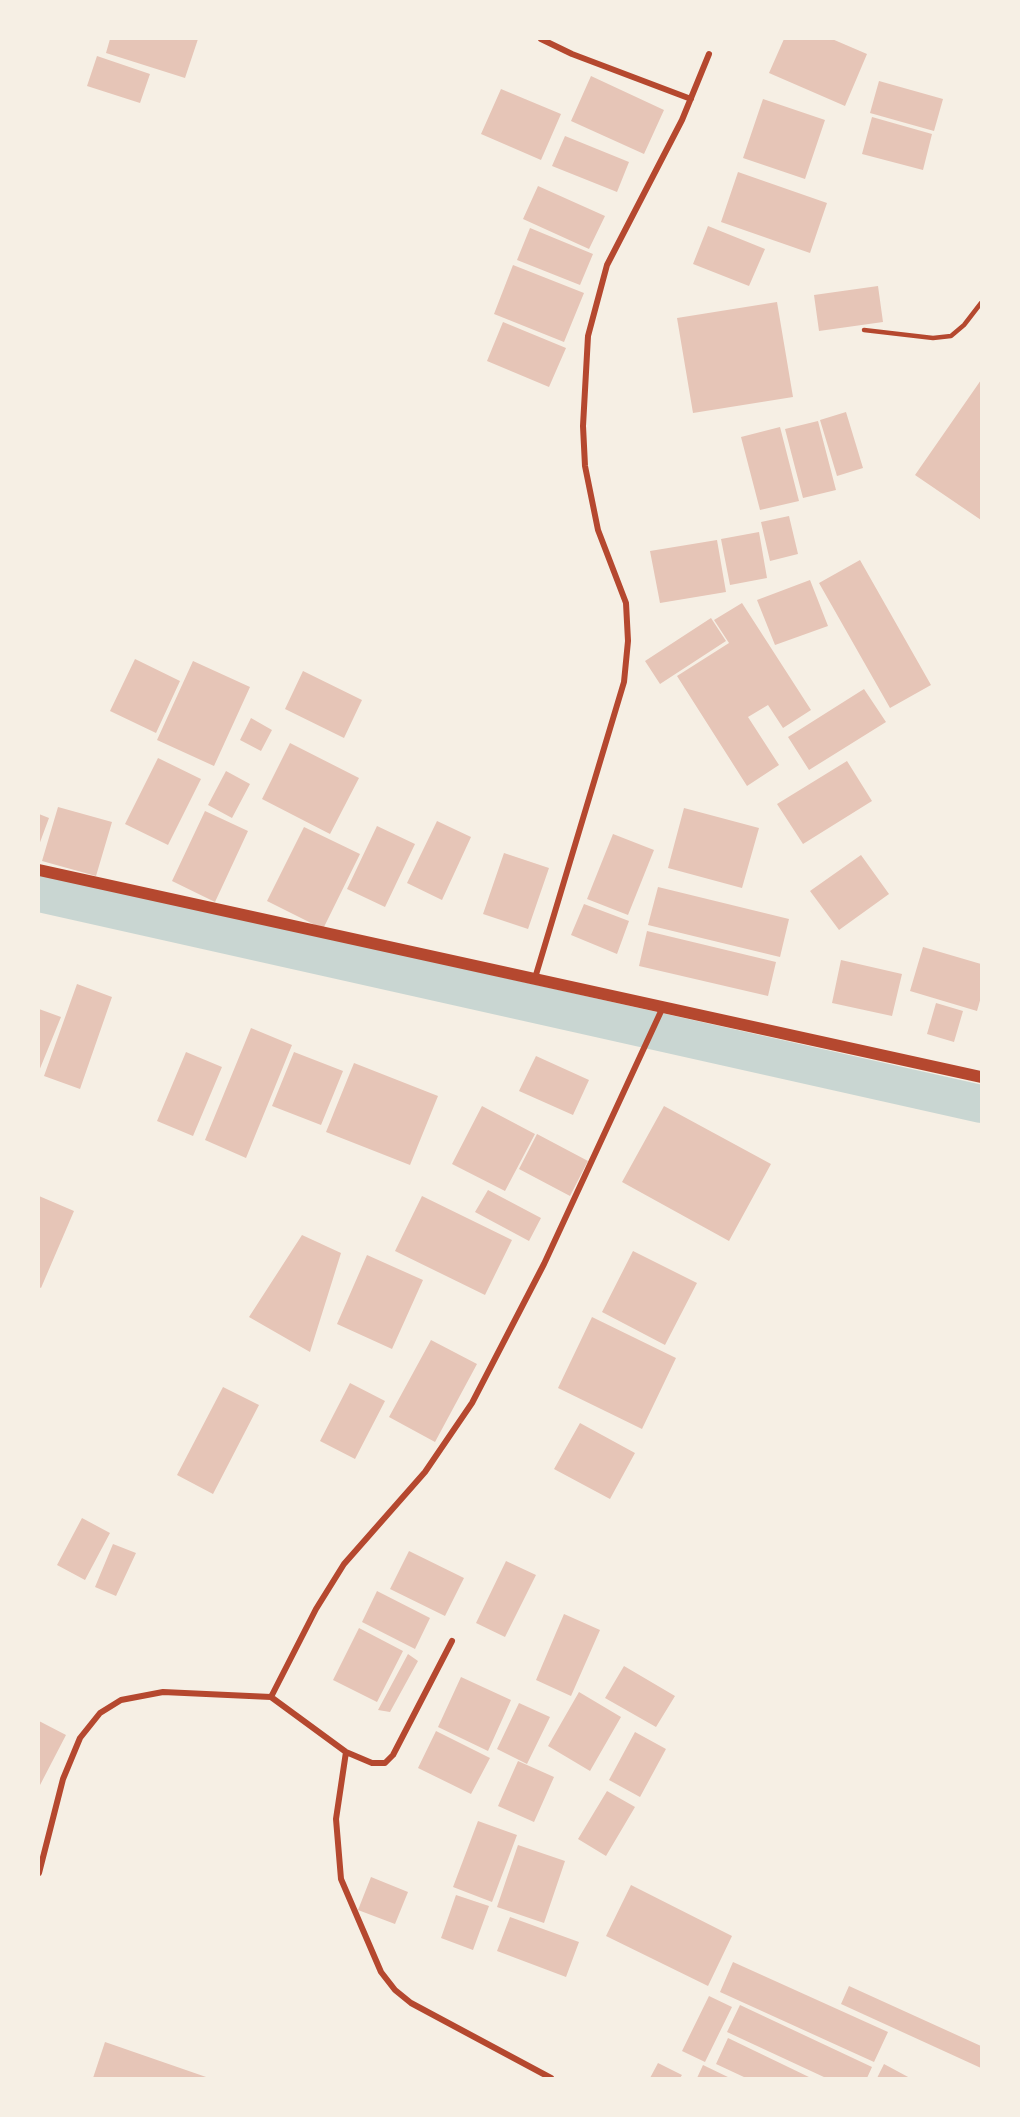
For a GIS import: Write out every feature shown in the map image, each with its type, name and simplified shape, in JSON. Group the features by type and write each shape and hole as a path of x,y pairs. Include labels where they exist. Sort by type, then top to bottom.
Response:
{"main road":[{"path":"39,870 664,1005 981,1077"}],"street":[{"path":"541,39 572,54 691,99"},
{"path":"535,978 624,682 628,641 626,603 598,530 585,466 583,426 588,336 607,265 691,99 709,54"},
{"path":"271,1697 316,1609 344,1564 425,1472 472,1403 544,1264 664,1005"},
{"path":"39,1873 63,1779 80,1738 100,1713 121,1700 163,1692 271,1697 346,1752 372,1763 385,1763 393,1755 452,1641"},
{"path":"346,1752 336,1819 341,1879 381,1972 395,1990 411,2003 551,2078"}],"lane":[{"path":"864,330 933,338 951,336 964,325 981,303"}],"building":[{"path":"110,39 198,39 185,78 106,53"},
{"path":"784,39 832,39 867,54 845,106 769,73"},
{"path":"97,56 150,74 140,103 87,86"},
{"path":"591,76 664,110 644,154 571,121"},
{"path":"879,81 943,99 934,131 870,113"},
{"path":"501,89 561,114 541,160 481,134"},
{"path":"763,99 825,120 805,179 743,158"},
{"path":"872,117 932,134 923,170 862,154"},
{"path":"565,136 629,162 617,192 552,166"},
{"path":"738,172 827,203 810,253 721,222"},
{"path":"538,186 605,216 589,249 523,219"},
{"path":"708,226 765,249 749,286 693,264"},
{"path":"530,228 593,254 580,285 517,260"},
{"path":"513,265 584,293 564,342 494,314"},
{"path":"878,286 883,322 819,331 814,295"},
{"path":"777,302 793,397 693,413 677,318"},
{"path":"503,322 566,348 549,387 487,361"},
{"path":"981,380 981,520 915,475"},
{"path":"846,412 863,468 837,476 820,420"},
{"path":"818,421 836,490 803,498 785,429"},
{"path":"780,427 799,501 760,510 741,437"},
{"path":"789,516 798,554 770,561 761,522"},
{"path":"759,532 767,578 730,585 721,539"},
{"path":"717,540 726,592 660,603 650,551"},
{"path":"860,560 931,685 890,708 819,583"},
{"path":"810,580 828,626 775,645 757,600"},
{"path":"742,603 811,710 783,728 768,705 748,717 779,765 747,786 677,676 729,643 714,620"},
{"path":"711,618 726,641 660,684 645,661"},
{"path":"135,659 180,681 156,733 110,711"},
{"path":"193,661 250,687 214,766 157,740"},
{"path":"303,671 362,700 344,738 285,709"},
{"path":"864,689 886,722 809,770 788,737"},
{"path":"251,718 272,730 261,751 240,740"},
{"path":"290,743 359,778 330,834 262,799"},
{"path":"158,758 201,779 168,845 125,824"},
{"path":"847,761 872,801 803,844 777,804"},
{"path":"226,771 250,784 232,818 208,805"},
{"path":"58,807 112,822 96,876 42,861"},
{"path":"684,808 759,828 742,888 668,868"},
{"path":"205,811 248,831 215,902 172,881"},
{"path":"39,814 49,818 39,845"},
{"path":"437,821 471,837 442,900 407,883"},
{"path":"377,826 415,844 385,907 347,889"},
{"path":"304,827 360,854 323,929 267,901"},
{"path":"613,834 654,850 628,915 587,899"},
{"path":"504,853 549,868 528,929 483,914"},
{"path":"861,855 889,894 839,930 810,891"},
{"path":"658,887 789,919 780,957 648,925"},
{"path":"584,904 629,921 617,954 571,935"},
{"path":"647,931 776,962 768,996 639,966"},
{"path":"923,947 981,964 981,997 977,1011 910,991"},
{"path":"841,960 902,974 892,1016 832,1003"},
{"path":"77,984 112,997 80,1089 44,1076"},
{"path":"936,1003 963,1011 954,1042 927,1034"},
{"path":"39,1009 61,1017 39,1071"},
{"path":"251,1028 292,1045 246,1158 205,1140"},
{"path":"186,1052 222,1067 193,1136 157,1121"},
{"path":"294,1052 343,1071 321,1125 272,1106"},
{"path":"536,1056 589,1080 573,1115 519,1091"},
{"path":"354,1063 438,1096 410,1165 326,1132"},
{"path":"482,1106 535,1134 505,1191 452,1164"},
{"path":"664,1106 771,1164 729,1241 622,1182"},
{"path":"537,1134 588,1161 570,1196 519,1169"},
{"path":"488,1190 541,1218 529,1241 475,1212"},
{"path":"39,1196 74,1211 41,1288 39,1287"},
{"path":"422,1196 512,1240 485,1295 395,1251"},
{"path":"302,1235 341,1253 310,1352 249,1317"},
{"path":"633,1251 697,1283 665,1345 602,1312"},
{"path":"367,1255 423,1280 392,1349 337,1324"},
{"path":"592,1317 676,1358 642,1429 558,1388"},
{"path":"431,1340 477,1364 435,1442 389,1417"},
{"path":"350,1383 385,1401 355,1459 320,1441"},
{"path":"223,1387 259,1405 213,1494 177,1475"},
{"path":"580,1423 635,1453 610,1499 554,1469"},
{"path":"82,1518 110,1533 85,1580 57,1565"},
{"path":"113,1544 136,1553 116,1596 95,1587"},
{"path":"409,1551 464,1578 445,1616 390,1589"},
{"path":"506,1561 536,1575 505,1637 476,1623"},
{"path":"377,1591 430,1618 415,1649 362,1622"},
{"path":"564,1614 600,1630 571,1696 536,1680"},
{"path":"359,1628 403,1651 377,1702 333,1680"},
{"path":"408,1654 418,1661 390,1712 378,1710"},
{"path":"624,1666 675,1696 656,1727 605,1698"},
{"path":"461,1677 511,1700 488,1751 438,1727"},
{"path":"579,1692 621,1717 590,1771 548,1746"},
{"path":"519,1703 550,1717 527,1764 497,1749"},
{"path":"39,1721 66,1735 39,1787"},
{"path":"436,1731 490,1758 471,1794 418,1768"},
{"path":"635,1732 666,1749 640,1797 609,1780"},
{"path":"518,1761 554,1777 534,1822 498,1806"},
{"path":"607,1791 635,1807 606,1856 578,1839"},
{"path":"478,1821 517,1835 492,1902 453,1887"},
{"path":"518,1845 565,1861 544,1923 497,1907"},
{"path":"371,1877 408,1892 395,1924 358,1910"},
{"path":"631,1885 732,1936 708,1986 606,1936"},
{"path":"456,1895 489,1906 473,1950 441,1938"},
{"path":"510,1917 579,1942 566,1977 497,1951"},
{"path":"733,1962 888,2032 874,2062 720,1992"},
{"path":"849,1986 981,2046 981,2068 841,2004"},
{"path":"709,1996 732,2007 705,2062 682,2051"},
{"path":"740,2005 872,2067 867,2078 826,2078 727,2032"},
{"path":"728,2038 811,2078 746,2078 716,2064"},
{"path":"105,2042 209,2078 93,2078"},
{"path":"658,2063 682,2075 680,2078 650,2078"},
{"path":"884,2064 910,2078 877,2078"},
{"path":"703,2065 730,2078 697,2078"}],"waterway":[{"path":"39,893 981,1104"}]}
